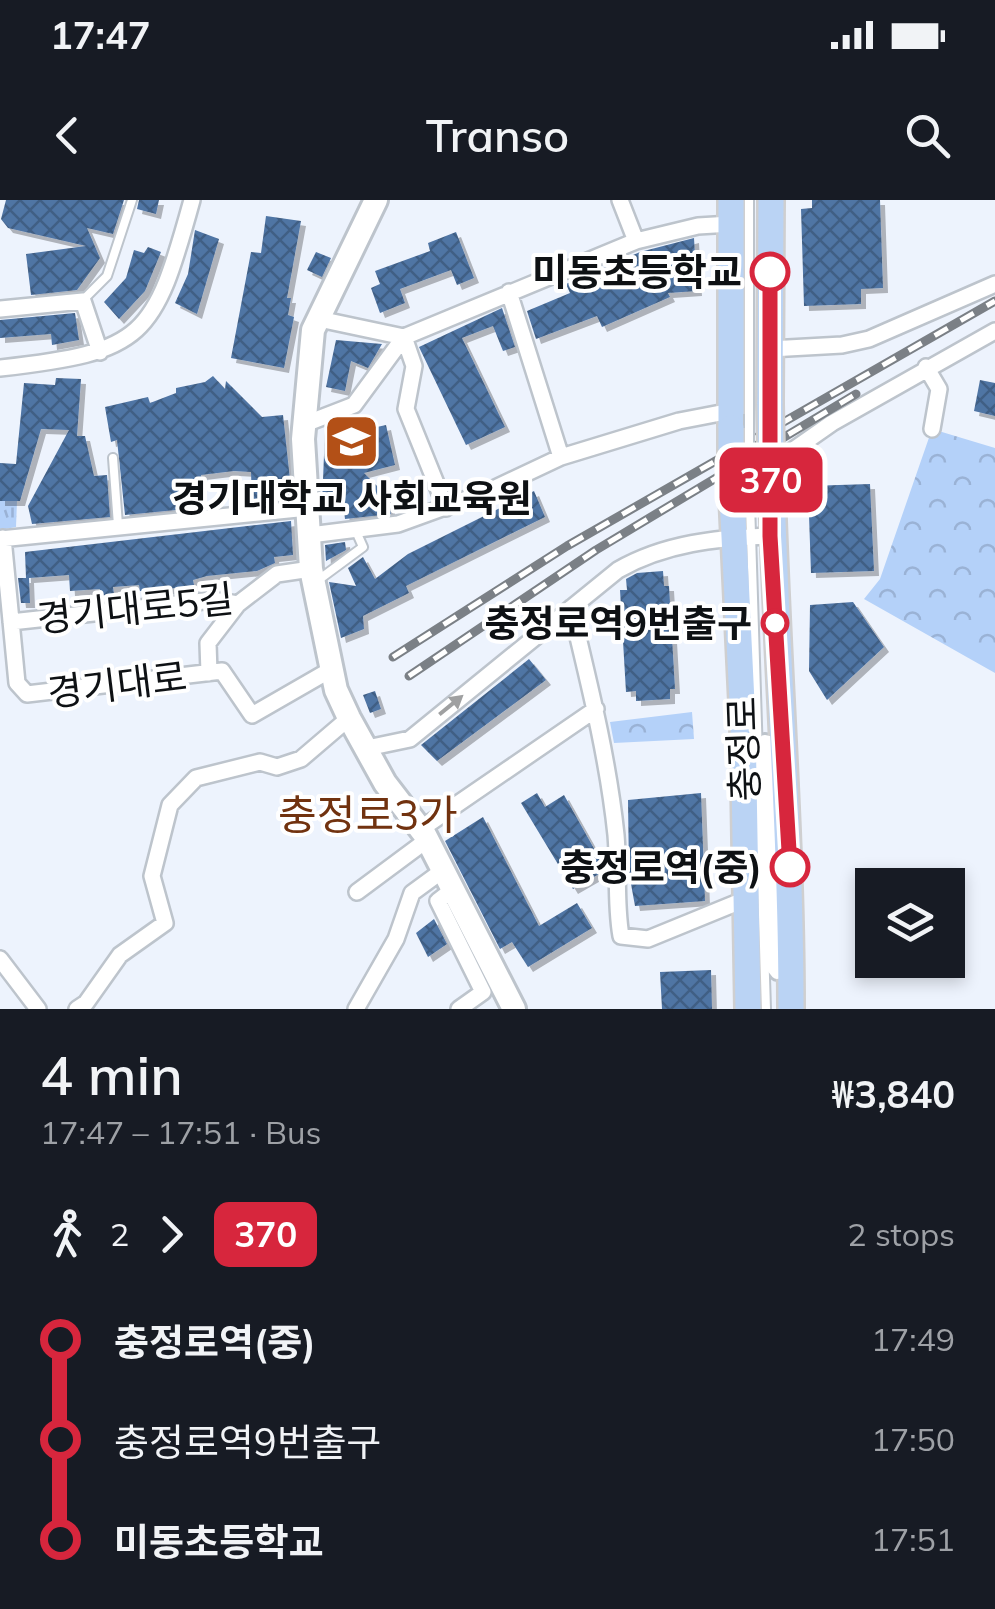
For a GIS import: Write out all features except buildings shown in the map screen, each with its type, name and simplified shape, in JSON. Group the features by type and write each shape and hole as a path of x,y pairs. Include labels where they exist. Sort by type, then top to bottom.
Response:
{"main road":[{"path":"376,200 313,330 305,424 312,576 332,669 349,718 385,783 424,835 514,1009"},
{"name":"충정로","path":"770,200 770,349 745,414 756,466 751,537 788,826 790,1009"},
{"name":"충정로","path":"731,212 745,414 756,466 743,723 748,1009"}],"street":[{"path":"0,368 70,360 100,352 138,329 164,294 192,200"},
{"path":"619,203 636,241"},
{"path":"305,424 354,406 404,337 636,241 698,226 731,212"},
{"path":"770,349 842,345 868,339 995,284"},
{"path":"509,292 561,457"},
{"path":"0,309 82,301 100,352"},
{"path":"319,318 404,337"},
{"path":"756,466 995,330"},
{"path":"404,337 414,366 406,409 446,508"},
{"path":"926,367 939,389 932,429"},
{"path":"310,535 398,524 446,508 561,457 679,421 745,414"},
{"path":"2,538 308,508"},
{"path":"367,748 410,739 618,570 646,554 751,537"},
{"name":"경기대로","path":"2,538 16,683 27,694 222,671 252,716 332,669"},
{"name":"경기대로5길","path":"12,622 213,600 238,604 278,574 312,576"},
{"path":"209,673 208,643 238,604"},
{"path":"571,608 596,709 616,838 615,901 620,936 648,938 746,899"},
{"path":"358,892 424,835 596,709"},
{"path":"77,1009 86,1003 120,955 165,923 152,876 170,805 196,778 260,762 277,766 300,759 349,718"},
{"path":"764,741 769,742 777,790 781,969 778,973 773,968 764,741"},
{"path":"356,1009 396,938 412,893 447,881"},
{"path":"447,881 438,901 483,992 459,1009"},
{"path":"0,959 38,1009"}],"lane":[{"path":"82,301 107,276 132,200"},
{"path":"745,414 749,200"},
{"path":"112,458 118,525"},
{"path":"312,576 362,547 355,529"},
{"path":"751,537 766,1009"}],"green space":[{"path":"932,429 995,448 995,673 864,599 880,579"},
{"path":"0,501 17,501 16,527 0,530"},
{"path":"692,712 694,739 614,743 610,722"}],"railway":[{"path":"393,657 567,546 995,301"},
{"path":"409,676 596,550 856,394"}],"bus line":[{"name":"370","path":"770,272 770,536 790,867"}],"place":[{"name":"미동초등학교","path":"770,272"},
{"name":"경기대학교 사회교육원","path":"352,441"},
{"name":"충정로역9번출구","path":"775,623"},
{"name":"충정로역(중)","path":"790,867"}],"district":[{"name":"충정로3가","path":"368,814"}]}
